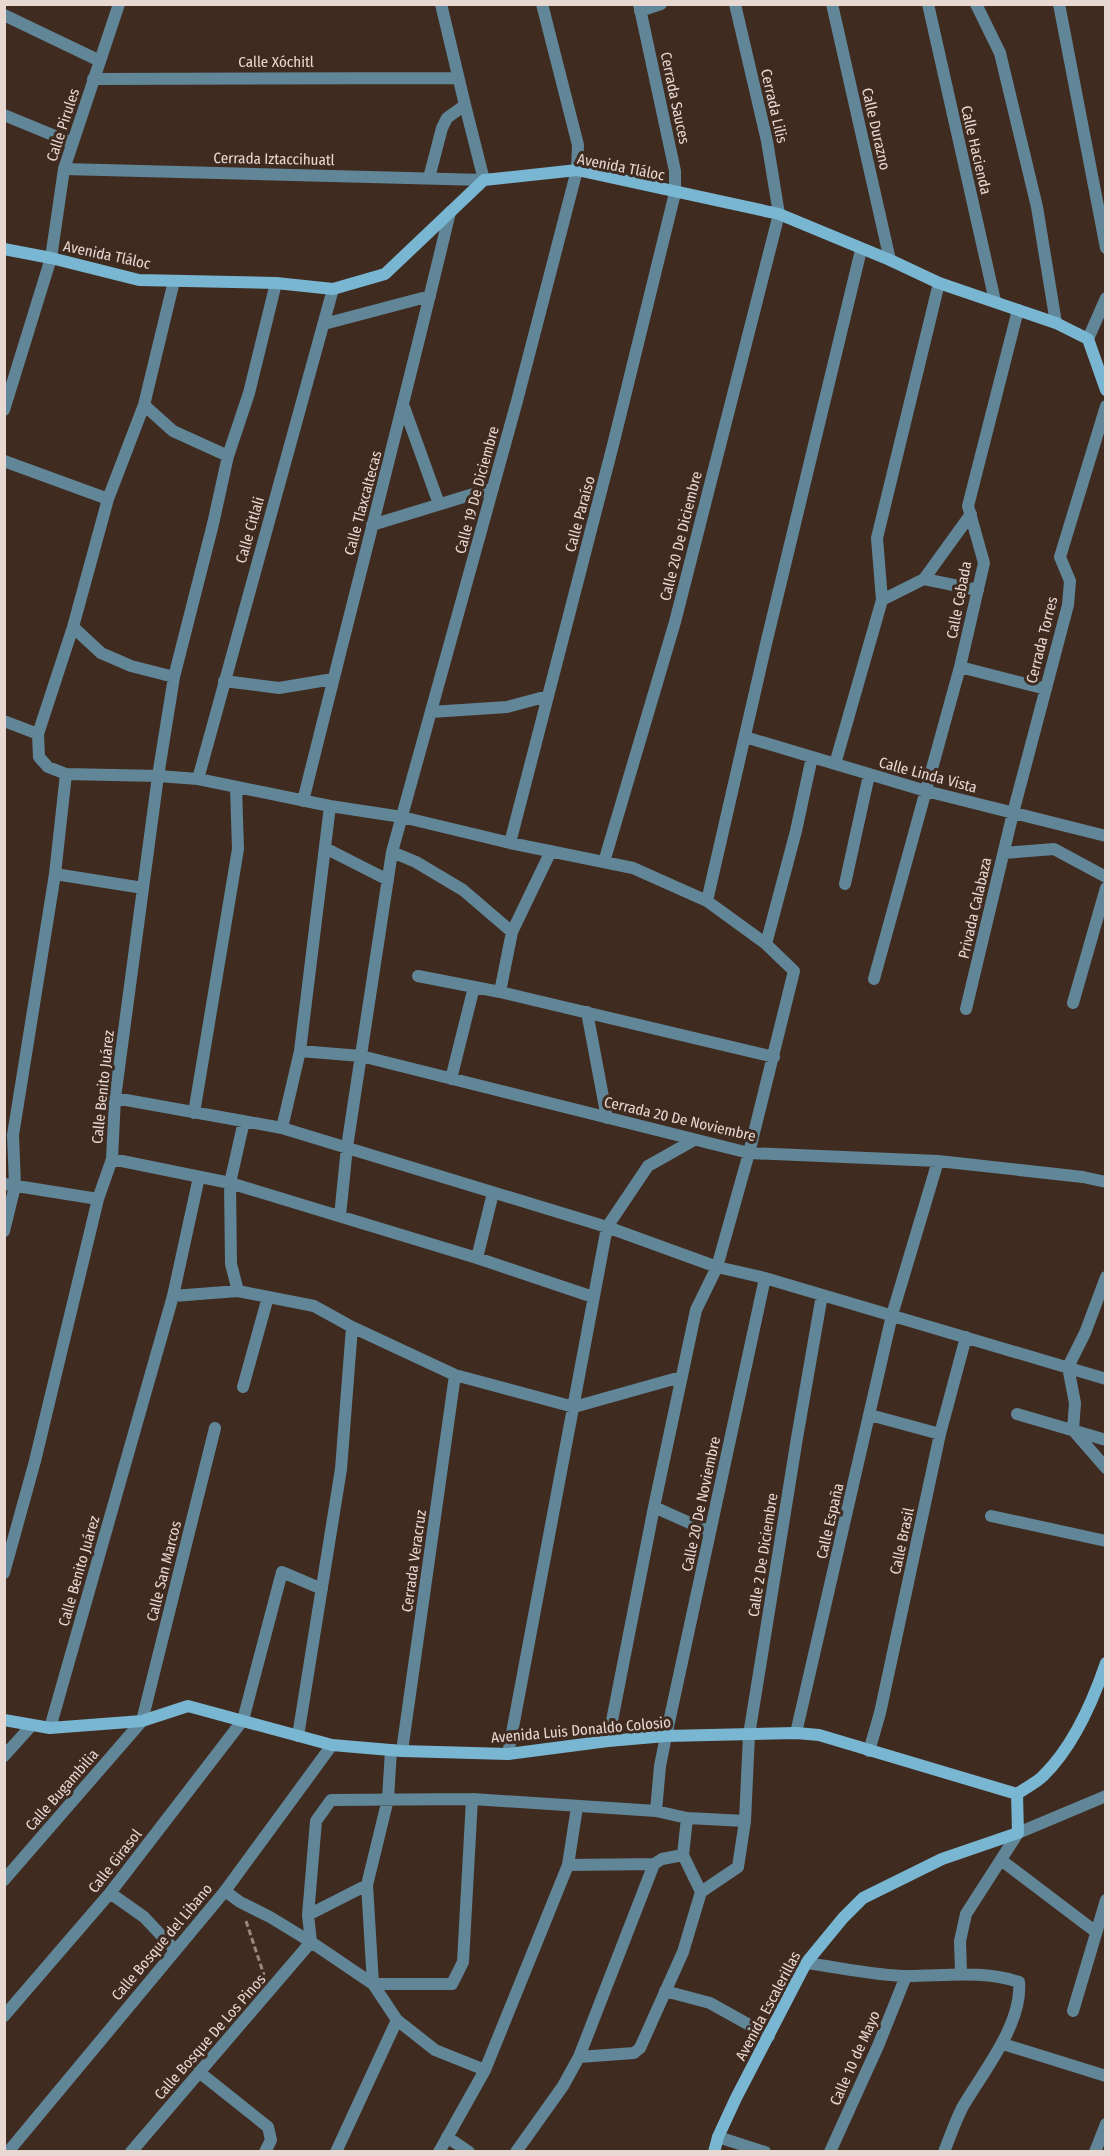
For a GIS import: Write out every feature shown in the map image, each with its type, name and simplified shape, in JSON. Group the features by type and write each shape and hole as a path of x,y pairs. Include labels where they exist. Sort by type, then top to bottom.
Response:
{"main road":[{"name":"Avenida Tláloc","path":"4,249 139,280 276,283 333,289 385,274 484,180 577,170 779,214 939,283 1056,323 1088,339"},
{"path":"1088,339 1106,390"},
{"path":"1018,1833 1017,1794 1042,1776 1071,1743 1106,1663"},
{"name":"Avenida Luis Donaldo Colosio","path":"4,1720 50,1728 142,1720 188,1706 332,1745 396,1751 508,1754 666,1736 749,1736 796,1733 819,1735 1017,1794"},
{"name":"Avenida Escalerillas","path":"714,2151 735,2098 806,1963 843,1918 863,1898 942,1859 1018,1833"}],"street":[{"name":"Calle Pirules","path":"4,410 51,258 64,169 119,4"},
{"path":"441,4 484,180"},
{"name":"Calle 19 De Diciembre","path":"340,1216 346,1147 392,852 493,488 577,170 578,145 542,4"},
{"path":"639,8 661,4"},
{"name":"Cerrada Lilis","path":"735,4 767,141 779,214"},
{"name":"Calle Durazno","path":"832,4 890,260"},
{"name":"Calle Hacienda","path":"928,4 995,302"},
{"path":"976,4 1000,53 1037,207 1056,323"},
{"path":"1059,4 1106,248"},
{"name":"Cerrada Sauces","path":"639,8 675,171 675,193"},
{"path":"4,15 100,61"},
{"name":"Calle Xóchitl","path":"93,79 458,78"},
{"path":"429,178 442,128 447,118 465,105"},
{"path":"4,115 72,143"},
{"name":"Cerrada Iztaccihuatl","path":"64,169 484,180"},
{"name":"Calle Paraíso","path":"510,843 613,445 675,193"},
{"name":"Calle Tlaxcaltecas","path":"303,801 404,407 450,212"},
{"name":"Calle 20 De Diciembre","path":"604,862 675,622 779,214"},
{"path":"707,901 861,250"},
{"path":"174,281 144,405 108,499 73,627 38,734 39,757 48,767 66,774 158,776 198,780 330,806 402,817 510,843 633,868 707,901 766,944 794,971 774,1057 717,1267 696,1310 608,1741"},
{"name":"Calle Benito Juárez","path":"4,1573 35,1461 98,1199 111,1159 115,1098 158,776 174,677 228,456 249,393 276,283"},
{"path":"835,764 882,600 877,538 939,283"},
{"name":"Calle Citlali","path":"198,780 333,289"},
{"path":"324,324 430,296"},
{"path":"1088,339 1106,298"},
{"name":"Calle Cebada","path":"874,979 960,668 984,563 968,506 1018,310"},
{"path":"144,405 173,431 228,456"},
{"name":"Cerrada Torres","path":"1013,813 1068,605 1070,581 1060,557 1106,406"},
{"path":"404,407 439,504"},
{"path":"4,461 108,499"},
{"path":"372,525 493,488"},
{"path":"882,600 924,579 971,514"},
{"path":"924,579 978,590"},
{"path":"73,627 101,653 131,666 174,677"},
{"path":"960,668 1046,689"},
{"path":"224,681 279,688 333,679"},
{"path":"431,712 507,707 548,696"},
{"path":"4,722 38,734"},
{"name":"Calle Linda Vista","path":"745,737 926,791 1106,836"},
{"path":"766,944 796,831 812,757"},
{"path":"4,1231 13,1135 55,874 66,774"},
{"path":"845,884 869,775"},
{"path":"194,1113 238,849 236,787"},
{"path":"282,1128 300,1050 330,806"},
{"name":"Privada Calabaza","path":"966,1009 1013,813"},
{"path":"325,848 388,880"},
{"path":"1004,853 1054,849 1106,877"},
{"path":"500,992 512,933 551,851"},
{"path":"392,852 416,862 463,890 512,933"},
{"path":"55,874 143,888"},
{"path":"1074,1003 1106,888"},
{"path":"418,976 500,992 774,1057"},
{"path":"451,1079 474,987"},
{"path":"587,1012 607,1118"},
{"name":"Cerrada 20 De Noviembre","path":"300,1050 361,1056 749,1153 939,1161 1083,1177 1106,1182"},
{"path":"115,1098 282,1128 607,1227 717,1267 765,1278 1106,1379"},
{"path":"238,1291 231,1264 230,1183 244,1121"},
{"path":"508,1754 607,1227 648,1166 694,1140"},
{"path":"111,1159 230,1183 477,1258 593,1297"},
{"name":"Calle España","path":"796,1733 892,1315 939,1161"},
{"name":"Calle Benito Juárez","path":"50,1728 173,1296 199,1177"},
{"path":"10,1185 98,1199"},
{"path":"477,1258 493,1193"},
{"path":"1106,1277 1085,1332 1068,1367 1076,1403 1073,1431 1106,1468"},
{"name":"Calle 20 De Noviembre","path":"656,1811 660,1767 666,1736 765,1278"},
{"path":"173,1296 238,1291 314,1306 352,1327 455,1375 574,1407 681,1377"},
{"name":"Calle 2 De Diciembre","path":"701,1892 738,1867 745,1821 749,1736 822,1296"},
{"path":"243,1387 268,1297"},
{"path":"298,1737 341,1469 352,1327"},
{"name":"Calle Brasil","path":"869,1751 880,1713 940,1434 966,1337"},
{"name":"Cerrada Veracruz","path":"388,1799 455,1375"},
{"path":"1017,1414 1106,1440"},
{"path":"870,1416 940,1434"},
{"name":"Calle San Marcos","path":"142,1720 215,1428"},
{"path":"654,1508 710,1532"},
{"path":"992,1516 1106,1541"},
{"path":"243,1720 282,1572 322,1589"},
{"name":"Calle Bugambilia","path":"4,1880 142,1720"},
{"name":"Calle Girasol","path":"4,2016 110,1893 243,1720"},
{"path":"4,1756 32,1725"},
{"name":"Calle Bosque del Libano","path":"8,2151 225,1891 332,1745"},
{"name":"Avenida Escalerillas","path":"1018,1833 1106,1796"},
{"path":"373,1984 367,1885 388,1799"},
{"path":"311,1942 308,1915 316,1821 332,1800 472,1799 656,1811 687,1818 745,1821"},
{"path":"373,1984 452,1984 463,1962 472,1799"},
{"path":"439,2151 485,2070 568,1865 577,1807"},
{"path":"579,2057 634,2053 639,2048 683,1952 701,1892 682,1855 687,1818"},
{"path":"961,1973 960,1941 966,1914 1018,1833"},
{"path":"568,1865 654,1864 662,1859 682,1855"},
{"path":"1001,1860 1096,1932"},
{"path":"516,2151 563,2086 579,2057 654,1864"},
{"path":"308,1915 367,1885"},
{"path":"225,1891 240,1902 311,1942 373,1984 397,2020 435,2050 485,2070"},
{"path":"110,1893 144,1917 175,1950"},
{"path":"1073,2011 1106,1900"},
{"name":"Calle Bosque De Los Pinos","path":"131,2151 311,1942"},
{"path":"806,1963 906,1976 961,1973 1005,1977 1019,1982 1020,1994 1003,2044 962,2109 944,2151"},
{"name":"Calle 10 de Mayo","path":"830,2151 878,2046 906,1976"},
{"path":"665,1991 710,2003 769,2036"},
{"path":"336,2151 397,2020"},
{"path":"1003,2044 1106,2076"},
{"path":"199,2072 268,2127 271,2140 265,2151"},
{"path":"1095,2151 1106,2124"},
{"path":"718,2137 765,2151"},
{"path":"447,2138 469,2151"}],"path":[{"path":"240,1902 269,1991"}]}
